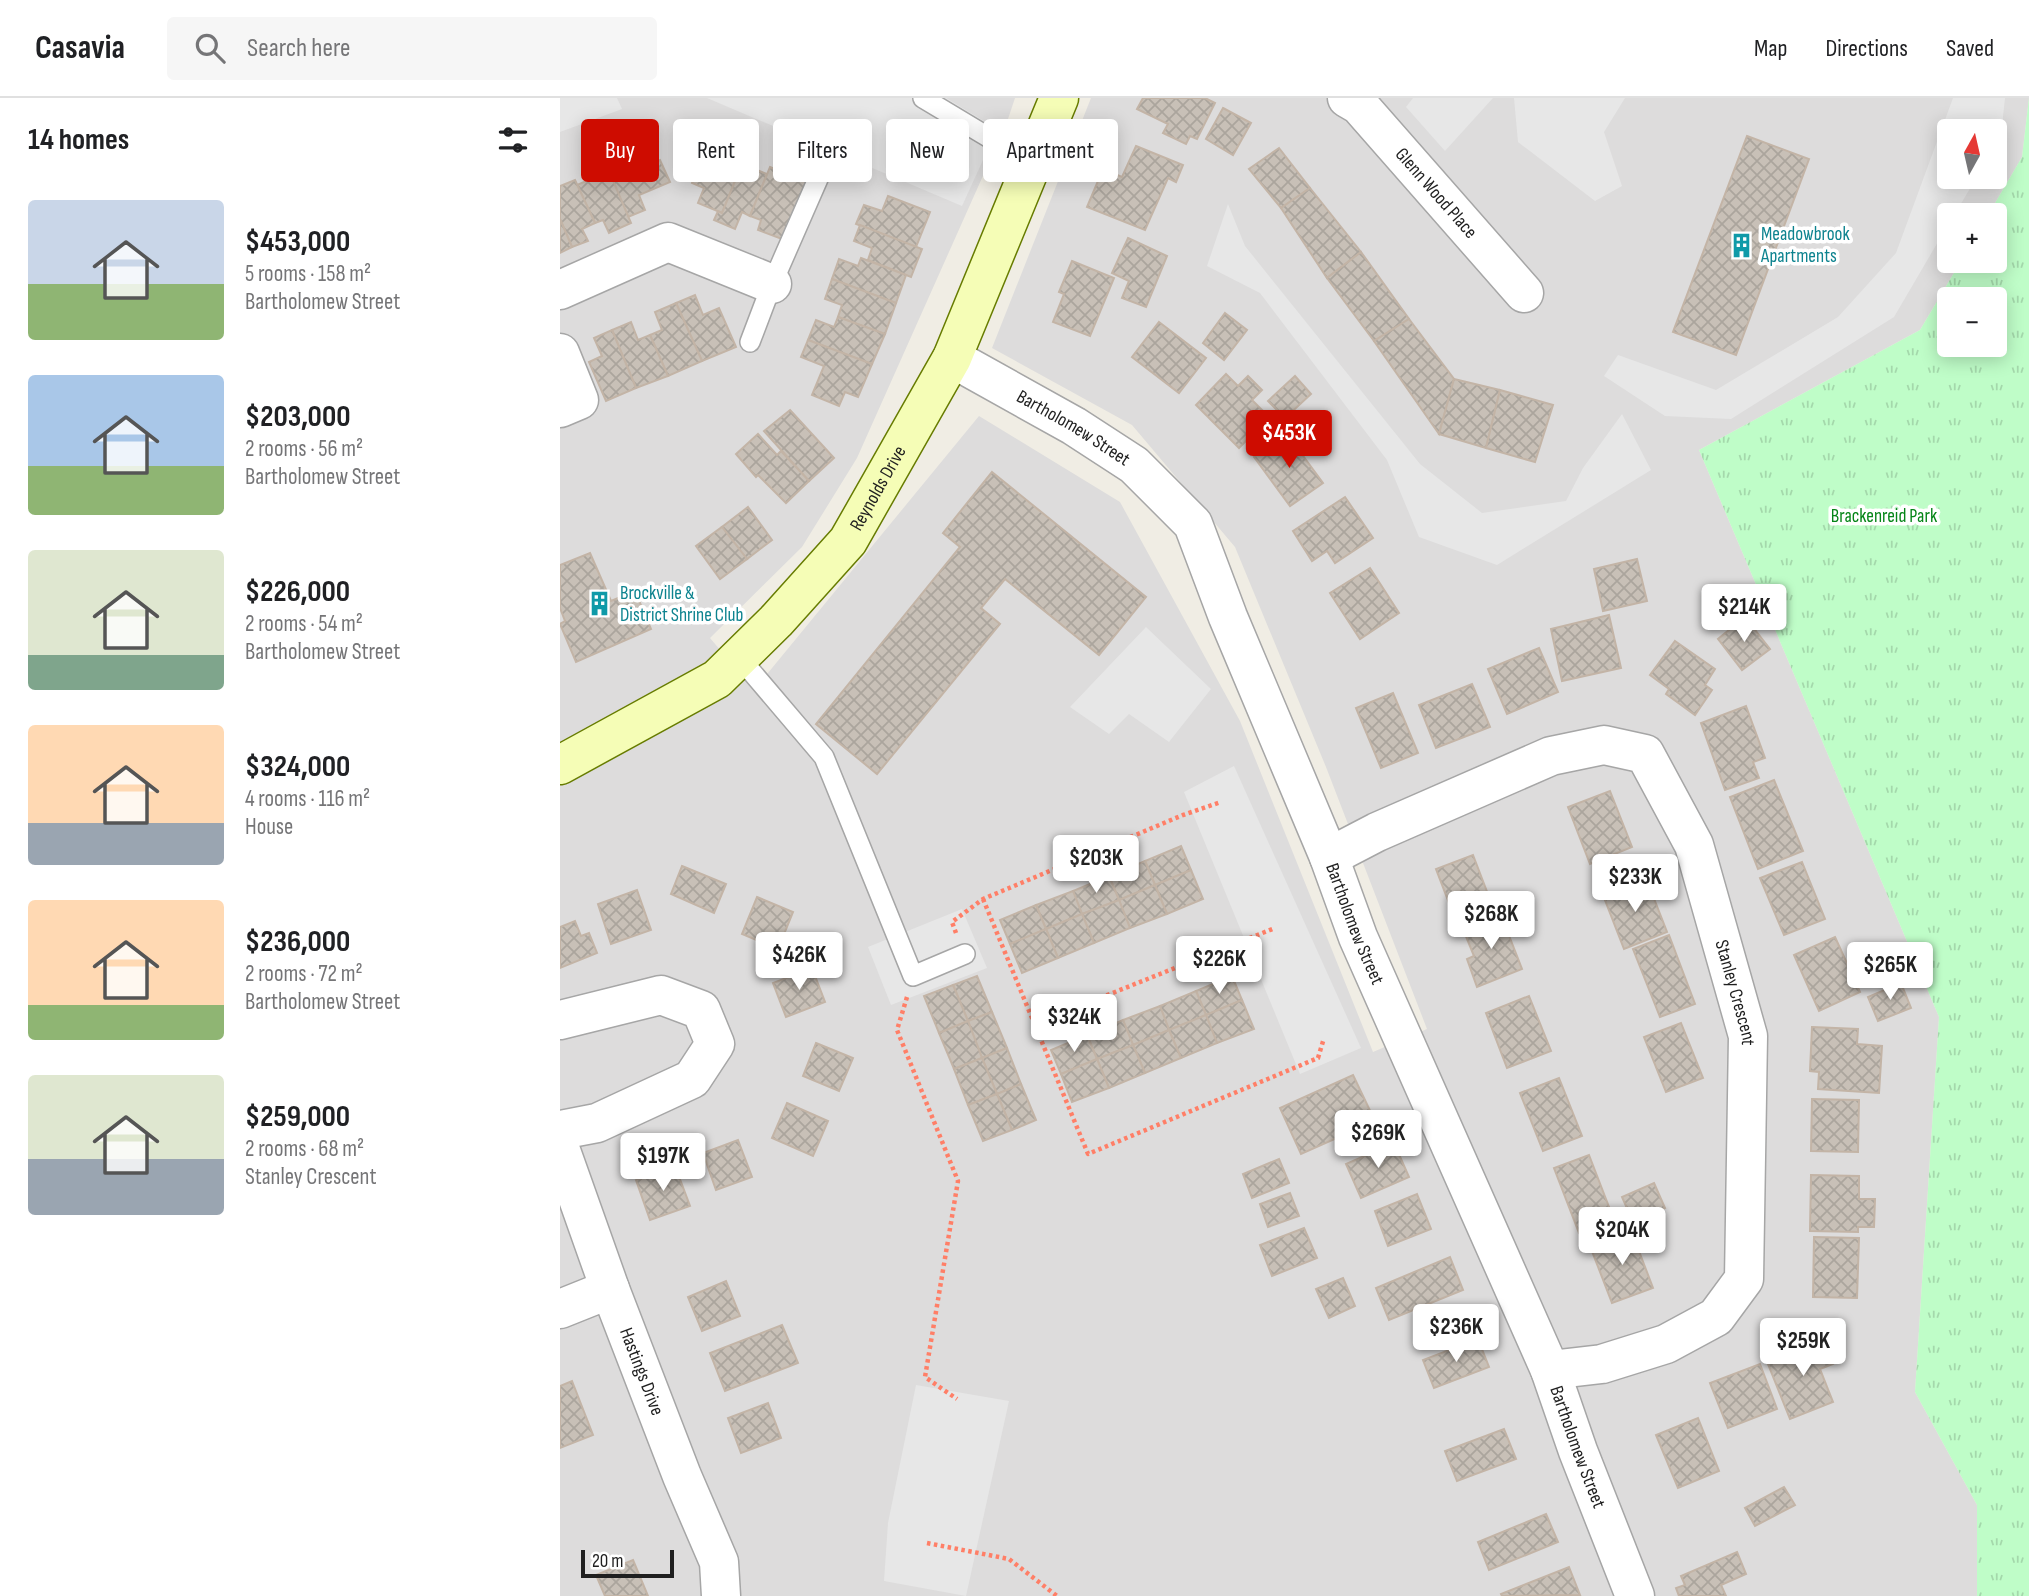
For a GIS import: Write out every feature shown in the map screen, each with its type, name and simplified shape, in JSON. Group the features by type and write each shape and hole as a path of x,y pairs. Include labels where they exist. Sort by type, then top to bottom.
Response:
{"street":[{"name":"Reynolds Drive","path":"1051,119 1059,98"},
{"name":"Glenn Wood Place","path":"1347,98 1359,105 1524,293"},
{"name":"Reynolds Drive","path":"560,765 717,679 776,621 848,541 951,358 1025,182"},
{"path":"560,290 668,242 772,284"},
{"path":"560,353 579,400 560,408"},
{"name":"Bartholomew Street","path":"951,358 1074,426 1134,465 1193,524 1228,617 1329,857 1358,937 1550,1370 1578,1451 1635,1596"},
{"name":"Stanley Crescent","path":"1329,857 1377,832 1551,756 1604,745 1645,754 1694,845 1748,1035 1744,1279 1716,1317 1666,1344 1602,1364 1550,1370"},
{"path":"560,1020 661,995 701,1010 715,1044 692,1079 597,1123 560,1130"},
{"name":"Hastings Drive","path":"560,1148 682,1476 719,1562 721,1596"},
{"path":"560,1309 611,1289"}],"lane":[{"path":"923,98 983,134"},
{"path":"750,342 772,284 817,182"},
{"path":"739,657 824,757 914,976 965,954"}],"path":[{"path":"965,954 952,922 983,899 1183,815 1221,802"},
{"path":"983,899 1088,1154 1318,1059 1324,1038"},
{"path":"1035,1024 1275,928"},
{"path":"914,976 897,1030 958,1181 925,1377 957,1399"},
{"path":"927,1543 1009,1559 1057,1596"}],"shaded area":[{"path":"560,98 1015,98 1008,119 983,119 983,176 857,458 802,547 710,638 754,690 979,416 1120,502 1240,721 1373,1052 1427,1029 1326,767 1235,547 1132,425 992,348 1058,182 1118,182 1118,119 1083,119 1091,98 2029,98 2022,157 2007,183 2007,119 1937,119 1937,189 2003,189 1995,203 1937,203 1937,273 1954,273 1946,287 1937,287 1937,301 1920,330 1699,450 1939,1017 1915,1392 1977,1505 1977,1596 560,1596"},
{"path":"560,98 617,98 622,109 595,119 581,119 581,124 560,132"},
{"path":"707,98 946,98 983,120 983,160 962,206 905,182 969,182 969,119 886,119 886,174 872,168 872,119 773,119 773,126"},
{"path":"1413,98 1493,98 1445,151 1406,107"},
{"path":"1514,98 1625,98 1604,132 1622,186 1595,201 1518,142"},
{"path":"1953,98 2005,98 2003,119 1945,119"},
{"path":"1937,142 1937,189 1970,189 1961,203 1937,203 1937,244 1894,317 1731,419 1665,416 1604,376 1618,355 1716,390 1838,317 1896,253"},
{"path":"1228,204 1245,246 1420,464 1482,513 1566,501 1583,468 1622,414 1651,470 1497,565 1419,537 1387,460 1260,293 1207,266"},
{"path":"1146,627 1211,689 1169,742 1129,714 1109,734 1070,707"},
{"path":"1234,766 1361,1048 1300,1074 1184,792"},
{"path":"962,909 987,968 891,1005 868,947"},
{"path":"916,1385 1009,1401 966,1596 884,1581 888,1523"}],"green space":[{"name":"Brackenreid Park","path":"2029,98 2029,1596 1977,1596 1977,1505 1915,1392 1939,1017 1699,450 1920,330 1937,301 1937,357 2007,357 2007,287 1946,287 1954,273 2007,273 2007,203 1995,203 2003,189 2007,189 2007,183 2022,157"}],"building":[{"path":"1143,98 1205,98 1215,103 1197,139 1190,136 1186,144 1163,133 1168,124 1137,109"},
{"path":"1223,108 1251,123 1233,155 1206,139"},
{"name":"Meadowbrook Apartments","path":"1747,136 1809,159 1736,355 1673,332"},
{"path":"1136,146 1183,165 1176,182 1168,178 1145,230 1087,207 1098,182 1118,182 1118,175 1122,177"},
{"path":"1279,148 1310,188 1281,208 1249,169"},
{"path":"660,160 670,182 639,195 645,210 628,217 613,182 659,182"},
{"path":"770,167 773,168 773,182 806,182 782,239 758,230 761,220 750,216"},
{"path":"759,171 767,174 750,216 742,212 735,229 714,220 718,211 722,213 735,182 759,182"},
{"path":"575,180 595,223 582,229 588,241 572,247 560,219 560,186"},
{"path":"584,182 614,182 631,223 609,233 603,220 595,223 577,185"},
{"path":"735,182 722,213 698,203 704,188 692,183"},
{"path":"1310,188 1361,252 1327,278 1281,208"},
{"path":"888,196 930,212 916,247 856,224 864,205 882,211"},
{"path":"560,219 572,247 560,253"},
{"path":"860,225 922,249 911,277 868,260 872,248 854,241"},
{"path":"1128,238 1167,256 1146,307 1122,298 1129,281 1112,273"},
{"path":"1361,252 1409,319 1374,341 1327,278"},
{"path":"861,258 906,275 896,303 832,279 839,259 858,266"},
{"path":"1072,261 1114,278 1090,336 1053,322 1064,294 1059,292"},
{"path":"832,279 896,303 885,334 838,317 842,305 825,299"},
{"path":"695,295 703,315 719,308 736,347 702,361 676,303"},
{"path":"676,303 702,361 668,376 650,335 662,330 655,312"},
{"path":"1225,313 1247,330 1224,360 1203,343"},
{"path":"838,317 885,334 872,364 808,340 816,320 834,327"},
{"path":"1409,319 1454,379 1439,434 1374,341"},
{"path":"631,322 638,340 650,335 668,376 636,388 612,330"},
{"path":"1159,322 1206,358 1179,393 1132,357"},
{"path":"612,330 636,388 606,401 589,362 602,356 594,338"},
{"path":"808,340 872,364 858,397 845,392 839,406 812,395 824,366 801,357"},
{"path":"1226,374 1238,386 1248,376 1262,390 1252,400 1269,417 1239,448 1196,405"},
{"path":"1295,376 1311,394 1285,418 1268,401"},
{"path":"1454,379 1500,390 1486,448 1439,434"},
{"path":"1500,390 1553,405 1535,462 1486,448"},
{"path":"790,410 834,458 809,481 764,431"},
{"path":"758,434 777,455 781,451 809,481 786,503 758,475 756,477 736,454"},
{"path":"1287,434 1323,483 1290,506 1254,457"},
{"path":"992,472 1146,597 1099,655 1005,579 981,608 1000,624 877,774 816,724 960,547 943,533"},
{"path":"1345,497 1373,538 1335,563 1327,551 1312,561 1293,531"},
{"path":"748,507 772,540 747,559 722,527"},
{"path":"722,527 747,559 720,579 696,546"},
{"name":"Brockville & District Shrine Club","path":"590,553 611,601 635,591 651,629 576,662 560,624 565,621 560,608 560,565"},
{"path":"1637,559 1647,601 1603,611 1594,569"},
{"path":"1370,568 1399,613 1360,639 1330,593"},
{"path":"1609,615 1621,668 1562,681 1551,629"},
{"path":"1745,617 1770,649 1742,670 1718,639"},
{"path":"1675,641 1715,669 1705,685 1712,690 1695,715 1666,694 1669,689 1650,675"},
{"path":"1539,648 1558,692 1507,714 1488,669"},
{"path":"1472,684 1490,727 1436,748 1419,705"},
{"path":"1393,693 1418,753 1381,768 1356,708"},
{"path":"1746,706 1765,758 1753,762 1759,778 1725,790 1701,723"},
{"path":"1774,780 1803,851 1758,869 1730,797"},
{"path":"1610,791 1632,847 1590,864 1568,807"},
{"path":"1181,846 1191,870 1155,885 1145,861"},
{"path":"1473,855 1494,910 1457,924 1436,869"},
{"path":"1145,861 1155,885 1119,900 1109,876"},
{"path":"1802,862 1825,919 1784,935 1760,878"},
{"path":"682,866 726,884 714,913 671,894"},
{"path":"1191,870 1203,899 1167,914 1155,885"},
{"path":"1109,876 1119,900 1082,914 1073,891"},
{"path":"1646,878 1667,932 1624,949 1603,895"},
{"path":"1155,885 1167,914 1130,928 1119,900"},
{"path":"637,890 651,930 611,944 598,904"},
{"path":"1073,891 1082,914 1046,929 1036,905"},
{"path":"757,897 793,912 778,949 742,934"},
{"path":"1119,900 1130,928 1094,943 1082,914"},
{"path":"1036,905 1046,929 1010,944 1000,920"},
{"path":"1082,914 1094,943 1058,958 1046,929"},
{"path":"1501,915 1522,969 1477,987 1467,959 1474,956 1463,929"},
{"path":"575,921 581,936 589,933 597,953 560,968 560,927"},
{"path":"1046,929 1058,958 1022,973 1010,944"},
{"path":"1669,935 1695,1004 1660,1017 1633,949"},
{"path":"1835,937 1860,992 1819,1011 1794,955"},
{"path":"812,968 825,1002 786,1017 773,983"},
{"path":"977,976 992,1012 968,1021 953,985"},
{"path":"1232,976 1242,1000 1206,1015 1196,991"},
{"path":"1901,983 1911,1008 1878,1021 1868,997"},
{"path":"953,985 968,1021 939,1033 924,996"},
{"path":"1196,991 1206,1015 1169,1030 1160,1006"},
{"path":"1529,996 1551,1051 1507,1068 1486,1013"},
{"path":"1242,1000 1254,1029 1217,1043 1206,1015"},
{"path":"1160,1006 1169,1030 1133,1045 1123,1020"},
{"path":"992,1012 1007,1048 982,1058 968,1021"},
{"path":"1206,1015 1217,1043 1181,1058 1169,1030"},
{"path":"1123,1020 1133,1045 1097,1059 1087,1035"},
{"path":"968,1021 982,1058 954,1069 939,1033"},
{"path":"1681,1023 1703,1078 1666,1092 1644,1037"},
{"path":"1812,1027 1858,1029 1857,1044 1882,1046 1879,1093 1818,1089 1819,1072 1810,1071"},
{"path":"1169,1030 1181,1058 1145,1073 1133,1045"},
{"path":"1087,1035 1097,1059 1061,1074 1051,1050"},
{"path":"816,1043 853,1058 839,1091 803,1076"},
{"path":"1133,1045 1145,1073 1109,1088 1097,1059"},
{"path":"1007,1048 1021,1084 997,1094 982,1058"},
{"path":"982,1058 997,1094 968,1105 954,1069"},
{"path":"1097,1059 1109,1088 1072,1102 1061,1074"},
{"path":"1353,1075 1375,1121 1301,1154 1280,1108"},
{"path":"1559,1078 1582,1136 1543,1151 1520,1093"},
{"path":"1021,1084 1036,1120 1012,1130 997,1094"},
{"path":"997,1094 1012,1130 983,1141 968,1105"},
{"path":"1812,1099 1859,1100 1858,1152 1811,1151"},
{"path":"787,1103 828,1121 813,1156 772,1138"},
{"path":"738,1140 752,1177 716,1190 703,1153"},
{"path":"1394,1143 1409,1177 1361,1198 1346,1164"},
{"path":"1589,1155 1614,1220 1579,1233 1554,1168"},
{"path":"1279,1159 1289,1183 1252,1198 1243,1174"},
{"path":"675,1166 690,1206 650,1220 636,1180"},
{"path":"1811,1175 1859,1176 1859,1199 1875,1199 1874,1227 1858,1227 1858,1232 1810,1231"},
{"path":"1654,1183 1665,1208 1633,1222 1622,1197"},
{"path":"1290,1193 1299,1216 1268,1227 1260,1204"},
{"path":"1417,1194 1431,1229 1388,1246 1375,1211"},
{"path":"1304,1228 1317,1258 1272,1276 1260,1245"},
{"path":"1631,1230 1653,1288 1612,1303 1590,1246"},
{"path":"1814,1237 1859,1238 1857,1298 1813,1297"},
{"path":"1450,1257 1463,1290 1389,1320 1376,1288"},
{"path":"1343,1278 1355,1306 1329,1318 1316,1289"},
{"path":"726,1281 740,1316 702,1331 688,1297"},
{"path":"782,1325 798,1363 725,1391 710,1353"},
{"path":"1821,1336 1833,1364 1820,1369 1833,1402 1790,1419 1768,1364 1791,1355 1789,1350"},
{"path":"1478,1339 1489,1367 1434,1388 1423,1360"},
{"path":"1760,1364 1777,1409 1728,1428 1710,1383"},
{"path":"572,1381 593,1435 560,1448 560,1386"},
{"path":"768,1403 781,1438 741,1453 728,1418"},
{"path":"1698,1418 1719,1471 1678,1488 1656,1435"},
{"path":"1504,1429 1516,1459 1457,1481 1445,1451"},
{"path":"1784,1487 1795,1505 1755,1526 1745,1508"},
{"path":"1546,1514 1558,1542 1489,1570 1478,1542"},
{"path":"1737,1552 1746,1574 1721,1585 1726,1596 1679,1596 1676,1588 1685,1585 1681,1576"},
{"path":"633,1560 648,1596 605,1596 596,1575"},
{"path":"1569,1567 1580,1595 1501,1594"}],"place":[{"name":"Meadowbrook Apartments","path":"1741,245"},
{"name":"Brockville & District Shrine Club","path":"600,604"}]}
